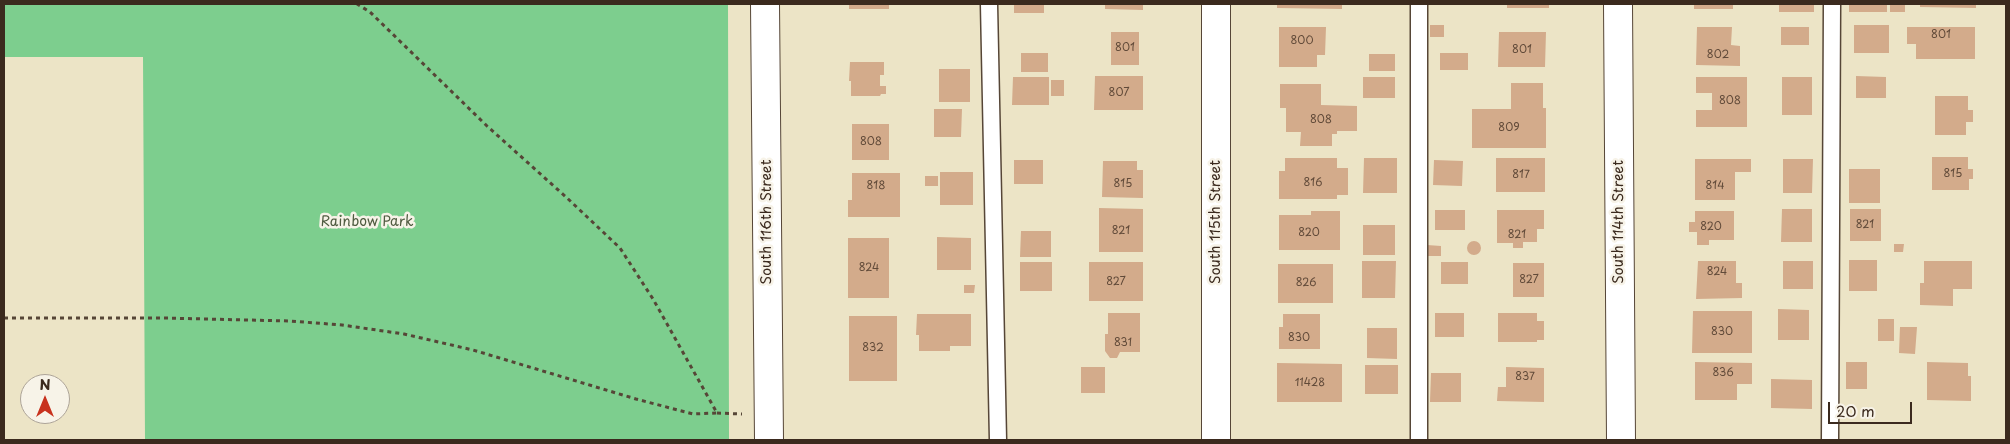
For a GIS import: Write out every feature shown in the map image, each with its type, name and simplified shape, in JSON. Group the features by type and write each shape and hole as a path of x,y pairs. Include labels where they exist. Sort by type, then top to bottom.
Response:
{"street":[{"name":"South 116th Street","path":"765,4 769,440"},
{"name":"South 115th Street","path":"1216,4 1216,440"},
{"name":"South 114th Street","path":"1618,4 1621,440"}],"lane":[{"path":"989,4 998,440"},
{"path":"1420,4 1420,440"},
{"path":"1830,440 1832,4"}],"path":[{"path":"4,318 164,318 290,321 342,325 404,334 473,350 636,399 693,414 717,413 654,300 620,248 487,126 382,24 357,4"}],"green space":[{"name":"Rainbow Park","path":"4,4 728,4 729,440 145,440 143,57 4,57"}],"building":[{"path":"849,4 889,4 889,9 849,9"},
{"path":"1014,4 1044,4 1044,13 1014,13"},
{"path":"1105,4 1143,4 1143,10 1105,9"},
{"path":"1277,4 1342,4 1342,9 1277,8"},
{"path":"1507,4 1549,4 1549,8 1507,8"},
{"path":"1694,4 1733,4 1733,9 1694,9"},
{"path":"1779,4 1814,4 1814,12 1779,12"},
{"path":"1849,4 1887,4 1887,12 1849,12"},
{"path":"1890,4 1905,4 1905,12 1890,12"},
{"path":"1920,4 1976,4 1976,8 1920,7"},
{"path":"1430,25 1444,25 1444,37 1430,37"},
{"path":"1854,25 1889,25 1889,53 1854,53"},
{"path":"1279,27 1326,27 1325,55 1317,55 1317,67 1279,67"},
{"path":"1697,27 1732,27 1731,45 1740,46 1740,66 1696,65"},
{"path":"1781,27 1809,27 1809,45 1781,45"},
{"path":"1907,27 1975,27 1975,59 1916,59 1916,44 1907,44"},
{"path":"1111,32 1139,32 1139,65 1111,65"},
{"path":"1499,32 1546,32 1545,67 1498,67"},
{"path":"1021,53 1048,53 1048,72 1021,72"},
{"path":"1440,53 1468,53 1468,70 1440,70"},
{"path":"1369,54 1395,54 1395,71 1369,71"},
{"path":"850,62 884,62 884,75 880,75 880,86 886,86 886,94 881,94 880,96 851,96 851,81 849,81"},
{"path":"939,69 970,69 970,102 939,102"},
{"path":"1095,76 1143,76 1143,110 1094,110"},
{"path":"1856,76 1886,77 1886,98 1856,98"},
{"path":"1013,77 1049,77 1049,105 1012,105"},
{"path":"1363,77 1395,77 1395,98 1363,98"},
{"path":"1696,77 1747,77 1747,127 1696,127 1696,110 1712,110 1712,93 1696,93"},
{"path":"1782,77 1812,77 1812,115 1782,115"},
{"path":"1051,80 1064,80 1064,96 1051,96"},
{"path":"1511,83 1543,83 1543,108 1546,108 1546,148 1472,148 1472,109 1511,109"},
{"path":"1280,84 1321,84 1321,105 1357,106 1357,131 1337,131 1337,134 1332,134 1332,146 1300,146 1301,132 1286,132 1286,108 1280,108"},
{"path":"1935,96 1968,96 1968,110 1973,110 1973,122 1966,122 1966,135 1935,135"},
{"path":"934,109 962,109 961,137 934,137"},
{"path":"852,124 889,124 889,160 852,160"},
{"path":"1932,157 1968,157 1968,169 1973,169 1973,179 1969,179 1969,190 1932,190"},
{"path":"1285,158 1337,158 1337,168 1348,168 1348,195 1337,195 1337,199 1279,199 1279,171 1285,171"},
{"path":"1364,158 1397,158 1397,193 1363,193"},
{"path":"1496,158 1545,158 1545,192 1496,192"},
{"path":"1695,159 1751,159 1751,172 1735,172 1735,200 1695,200"},
{"path":"1783,159 1813,159 1812,193 1783,193"},
{"path":"1014,160 1043,160 1043,184 1014,184"},
{"path":"1434,160 1463,161 1462,186 1433,185"},
{"path":"1103,161 1137,161 1137,170 1143,170 1143,198 1102,197"},
{"path":"1849,169 1880,169 1880,203 1849,203"},
{"path":"940,172 973,172 973,205 940,205"},
{"path":"852,173 900,173 900,217 848,217 848,200 852,200"},
{"path":"925,176 938,176 938,186 925,186"},
{"path":"1099,208 1143,209 1143,252 1099,252"},
{"path":"1782,209 1812,209 1812,242 1781,242"},
{"path":"1850,209 1881,209 1881,241 1850,241"},
{"path":"1435,210 1465,210 1465,230 1435,230"},
{"path":"1497,210 1544,210 1544,229 1537,229 1537,242 1523,242 1523,248 1513,248 1513,243 1497,243"},
{"path":"1311,211 1340,211 1340,250 1279,250 1279,215 1311,215"},
{"path":"1695,211 1734,211 1734,240 1709,240 1709,245 1697,245 1697,232 1689,232 1689,222 1695,222"},
{"path":"1363,225 1395,225 1395,255 1363,255"},
{"path":"1021,231 1051,231 1051,257 1020,257"},
{"path":"937,237 971,238 971,270 937,270"},
{"path":"848,238 889,238 889,298 848,298"},
{"path":"1474,241 1479,243 1481,248 1479,253 1474,255 1469,253 1467,248 1469,243"},
{"path":"1894,244 1904,244 1903,252 1894,252"},
{"path":"1427,245 1441,246 1441,256 1427,256"},
{"path":"1849,260 1877,260 1877,291 1849,291"},
{"path":"1362,261 1396,261 1395,298 1362,298"},
{"path":"1698,261 1736,261 1736,283 1742,283 1742,298 1696,299"},
{"path":"1783,261 1813,261 1813,289 1783,289"},
{"path":"1924,261 1972,261 1972,289 1953,289 1953,306 1920,305 1920,283 1924,283"},
{"path":"1020,262 1052,262 1052,291 1020,291"},
{"path":"1089,262 1143,262 1143,301 1089,301"},
{"path":"1441,262 1468,262 1468,284 1441,284"},
{"path":"1513,263 1544,263 1544,297 1513,297"},
{"path":"1278,264 1333,264 1333,303 1278,303"},
{"path":"964,285 975,285 974,293 964,293"},
{"path":"1778,309 1809,310 1809,340 1778,340"},
{"path":"1693,311 1752,311 1752,353 1692,353"},
{"path":"1108,313 1140,313 1140,352 1120,352 1117,358 1110,358 1105,351 1105,334 1108,334"},
{"path":"1435,313 1464,313 1464,337 1435,337"},
{"path":"1498,313 1537,313 1537,321 1544,321 1544,340 1537,340 1537,342 1498,342"},
{"path":"917,314 971,314 971,346 950,346 950,351 919,351 919,335 916,335"},
{"path":"1283,314 1320,314 1320,349 1279,349 1279,327 1283,327"},
{"path":"849,316 897,316 897,381 849,381"},
{"path":"1878,319 1894,319 1894,341 1878,341"},
{"path":"1900,327 1917,327 1915,354 1899,353"},
{"path":"1367,328 1397,328 1397,359 1367,358"},
{"path":"1695,362 1752,363 1752,384 1737,384 1737,400 1695,400"},
{"path":"1846,362 1867,362 1867,389 1846,389"},
{"path":"1927,362 1968,363 1968,376 1971,376 1971,401 1927,400"},
{"path":"1277,363 1342,364 1342,402 1277,402"},
{"path":"1365,365 1398,365 1398,394 1365,394"},
{"path":"1081,367 1105,367 1105,393 1081,393"},
{"path":"1506,367 1544,368 1544,402 1497,401 1498,387 1506,387"},
{"path":"1431,373 1461,373 1461,402 1430,402"},
{"path":"1771,379 1812,380 1812,409 1771,408"}]}
